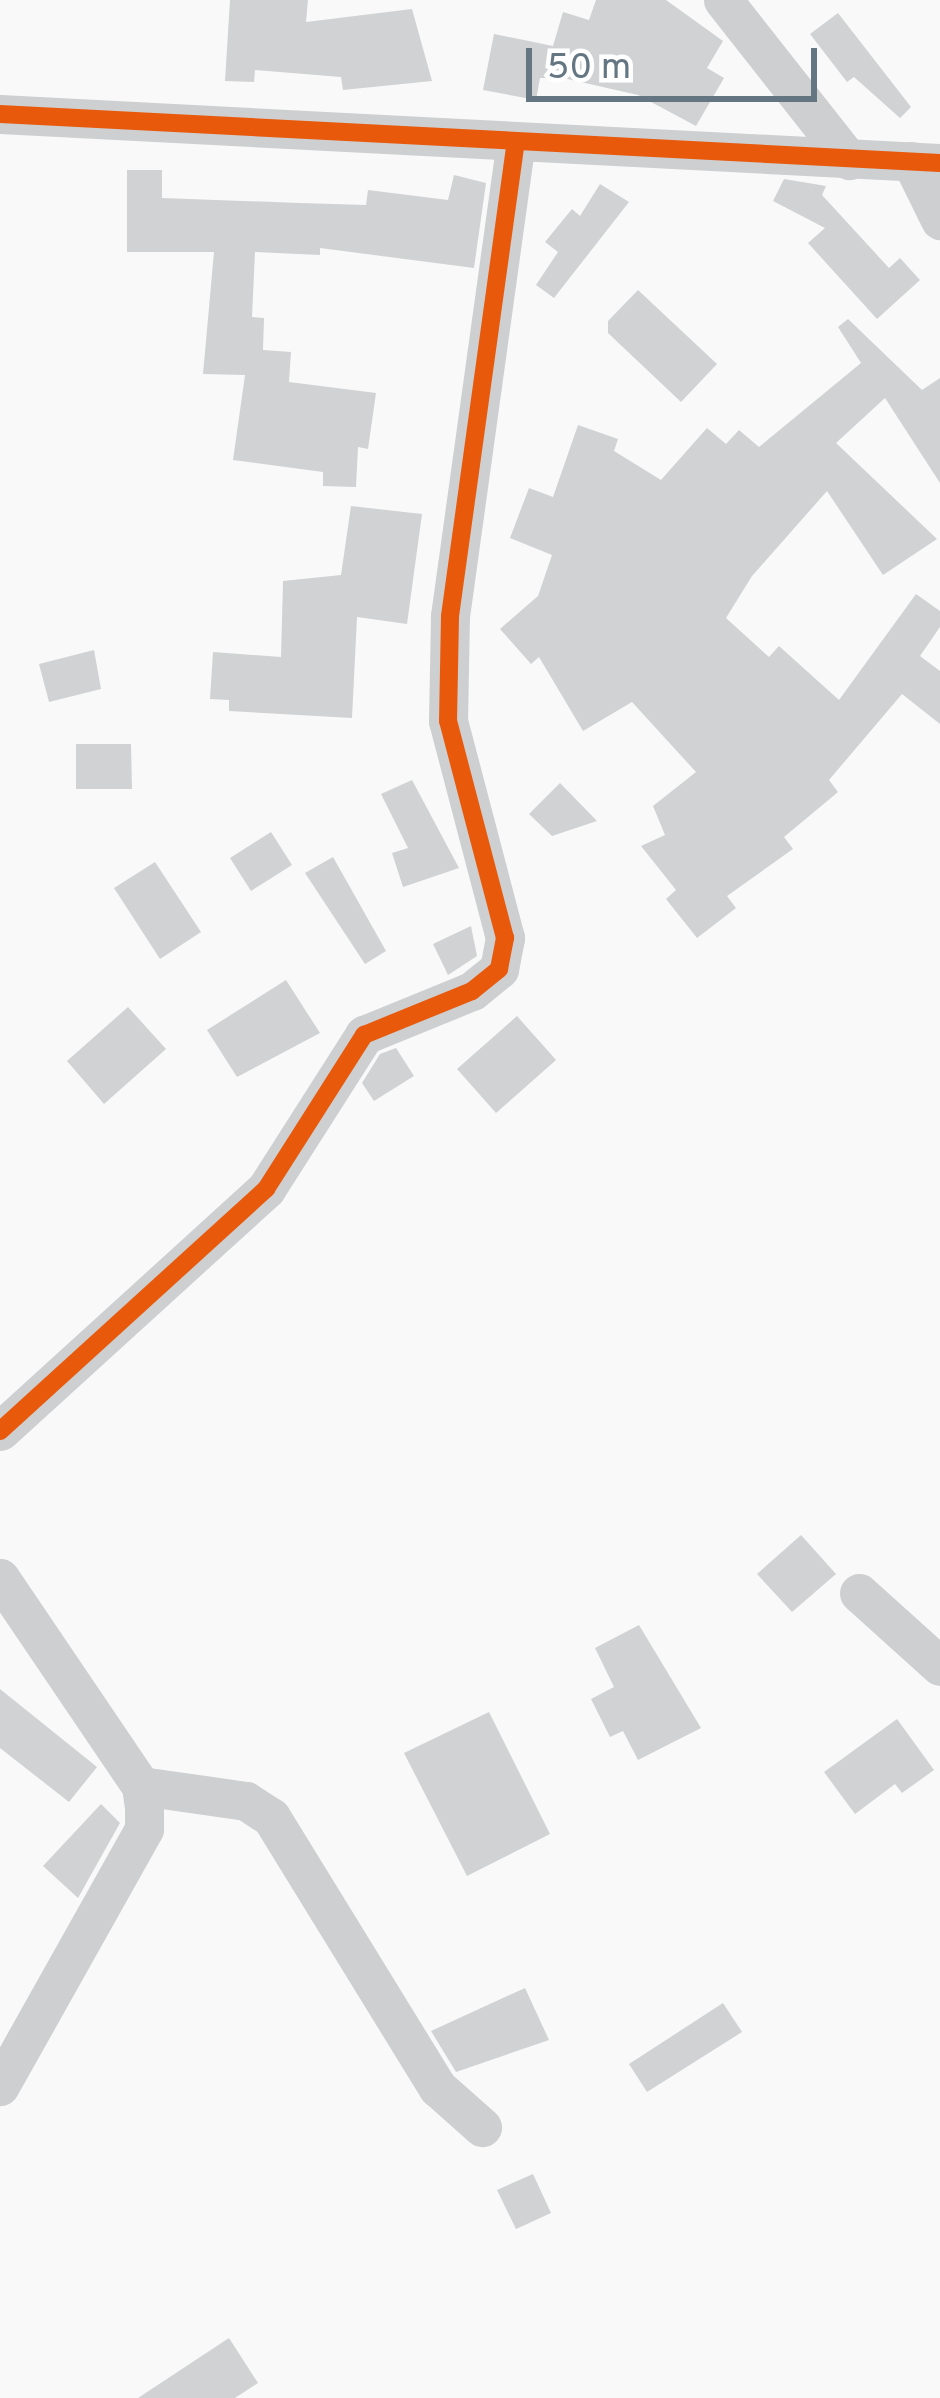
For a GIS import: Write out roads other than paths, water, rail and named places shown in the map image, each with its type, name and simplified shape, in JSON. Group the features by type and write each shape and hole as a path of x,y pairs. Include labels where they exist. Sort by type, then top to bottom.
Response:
{"street":[{"path":"723,0 849,160"},
{"path":"0,114 515,146 926,162 940,220"},
{"path":"0,1431 266,1189 364,1035 472,991 499,969 505,938 448,721 450,616 515,146"},
{"path":"0,1578 141,1786 144,1829 0,2086"},
{"path":"859,1593 940,1666"},
{"path":"141,1786 246,1801 271,1817 438,2088 482,2127"}]}
